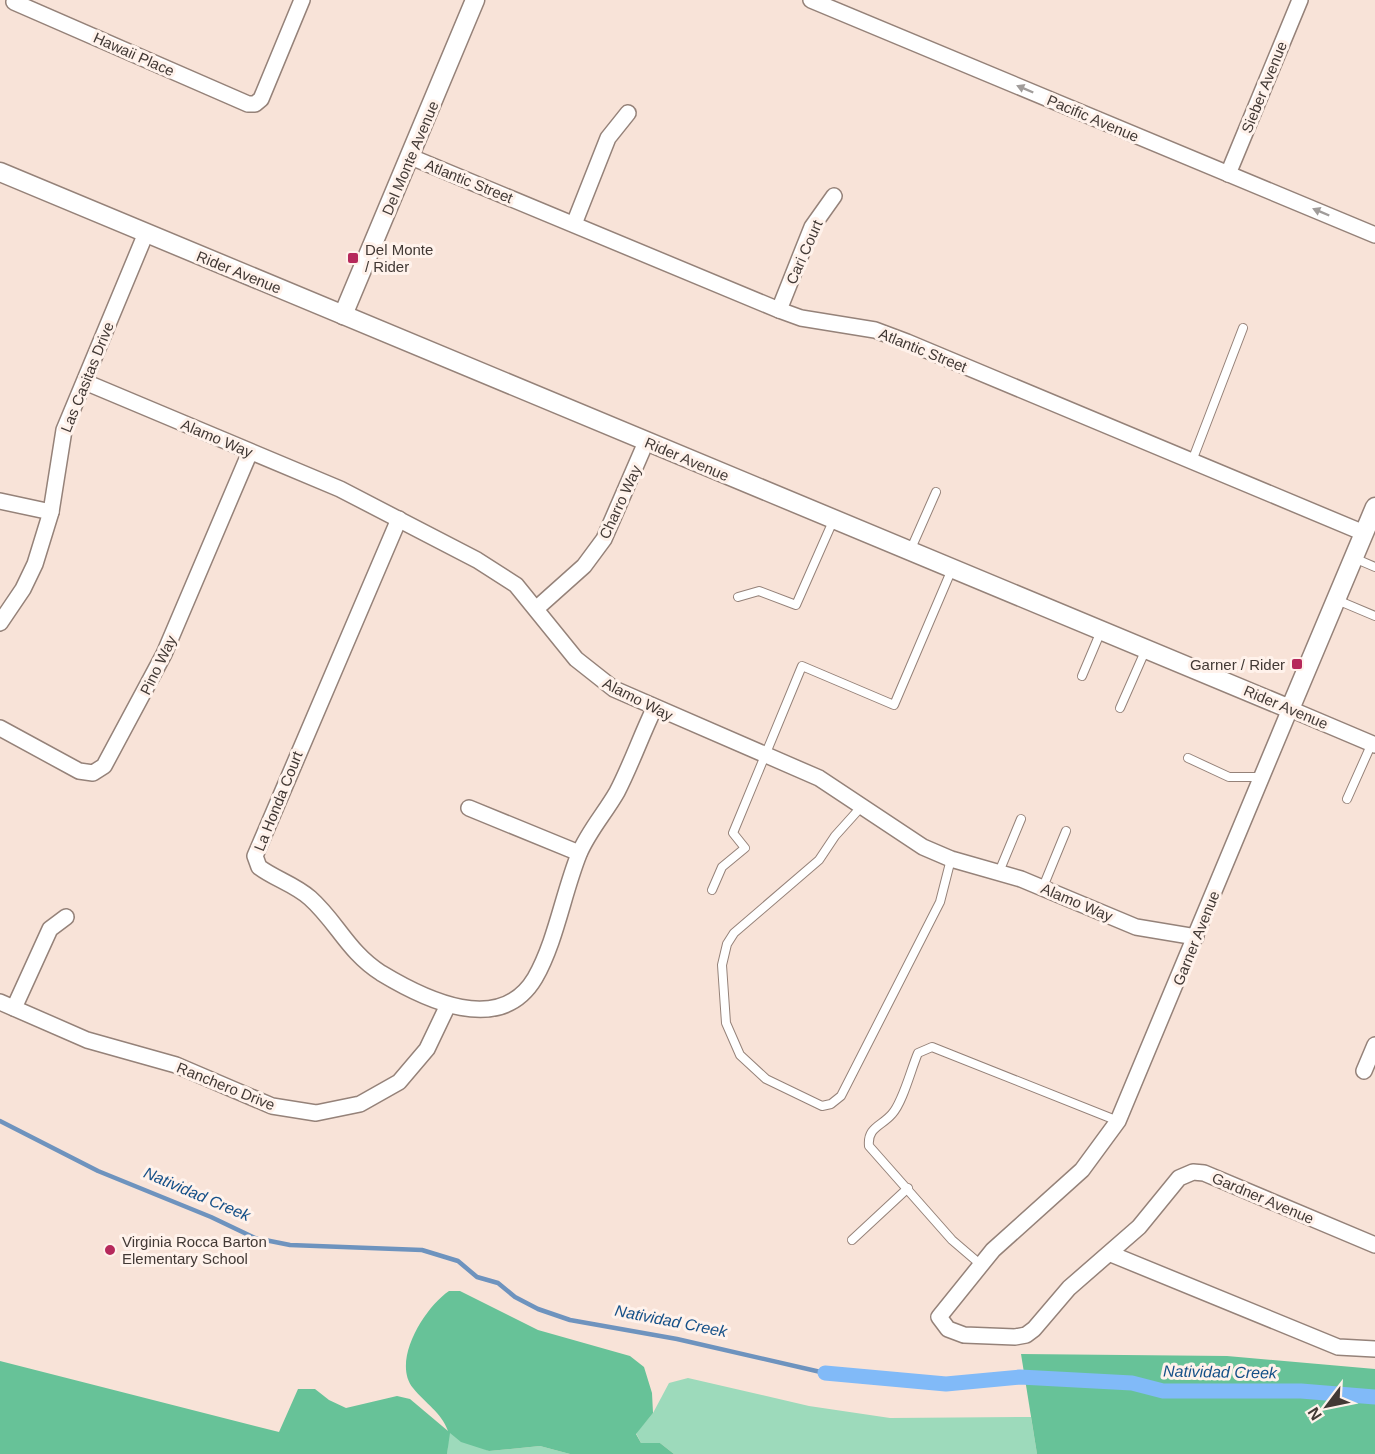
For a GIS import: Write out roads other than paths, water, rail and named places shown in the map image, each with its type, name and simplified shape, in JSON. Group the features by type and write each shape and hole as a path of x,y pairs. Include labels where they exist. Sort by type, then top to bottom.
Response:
{"street":[{"name":"Hawaii Place","path":"14,2 248,105 255,104 261,99 302,0"},
{"name":"Del Monte Avenue","path":"343,315 475,0"},
{"name":"Pacific Avenue","path":"811,0 1375,235"},
{"name":"Sieber Avenue","path":"1228,174 1300,0"},
{"path":"574,224 608,138 628,113"},
{"name":"Atlantic Street","path":"411,157 779,310 801,318 875,330 1364,533"},
{"name":"Rider Avenue","path":"0,172 833,521 1374,744"},
{"name":"Cari Court","path":"779,310 812,227 834,196"},
{"name":"Las Casitas Drive","path":"0,623 23,589 35,564 51,512 64,430 146,233"},
{"name":"Alamo Way","path":"85,382 340,489 495,570 516,585 588,671 614,689 654,709 819,778 911,841 951,859 1043,887 1136,927 1196,937"},
{"name":"Charro Way","path":"537,608 584,566 604,539 646,442"},
{"name":"Pino Way","path":"0,728 79,771 93,773 104,766 164,654 249,452"},
{"path":"0,501 51,512"},
{"name":"Garner Avenue","path":"939,1317 980,1264 1007,1235 1082,1170 1118,1120 1375,507"},
{"name":"La Honda Court","path":"399,519 255,856 259,867 289,883 311,899 350,948 370,965 396,981 448,1005 469,1010 491,1009 512,1001 527,988 540,968 579,853 617,791 654,709"},
{"path":"469,808 579,853"},
{"path":"7,1005 50,928 66,917"},
{"name":"Ranchero Drive","path":"7,1005 87,1040 176,1065 272,1106 316,1113 360,1104 399,1082 427,1049 448,1005"},
{"path":"1364,1071 1375,1045"},
{"name":"Gardner Avenue","path":"939,1317 948,1329 964,1335 1015,1337 1026,1335 1034,1329 1063,1294 1111,1254 1144,1221 1179,1178 1193,1172 1204,1173 1375,1245"},
{"path":"1111,1254 1338,1347 1375,1349"}],"lane":[{"path":"1192,461 1243,328"},
{"path":"909,552 936,492"},
{"path":"738,597 759,591 796,605 833,521"},
{"path":"1354,558 1375,567"},
{"path":"712,890 722,867 745,848 733,833 802,666 894,705 952,569"},
{"path":"1337,600 1375,616"},
{"path":"1082,676 1101,631"},
{"path":"1120,708 1146,650"},
{"path":"1347,799 1374,744"},
{"path":"1188,758 1229,777 1262,777"},
{"path":"862,806 835,836 819,860 744,924 727,944 722,982 729,1031 741,1055 766,1079 822,1106 842,1096 940,902 951,859"},
{"path":"999,872 1021,819"},
{"path":"1043,887 1066,831"},
{"path":"980,1264 952,1240 908,1188 871,1150 870,1135 874,1128 893,1114 918,1053 932,1047 945,1051 1118,1120"},
{"path":"852,1240 908,1188"}],"waterway":[{"name":"Natividad Creek","path":"0,1121 98,1171 211,1217 255,1238 290,1245 422,1250 458,1261 477,1277 498,1283 515,1297 538,1309 570,1320 677,1339 825,1373"},
{"name":"Natividad Creek","path":"825,1373 946,1384 1020,1377 1132,1383 1163,1391 1301,1391 1375,1397"}],"place":[{"name":"Del Monte / Rider","path":"353,258"},
{"name":"Garner / Rider","path":"1297,664"},
{"name":"Virginia Rocca Barton Elementary School","path":"110,1250"}]}
